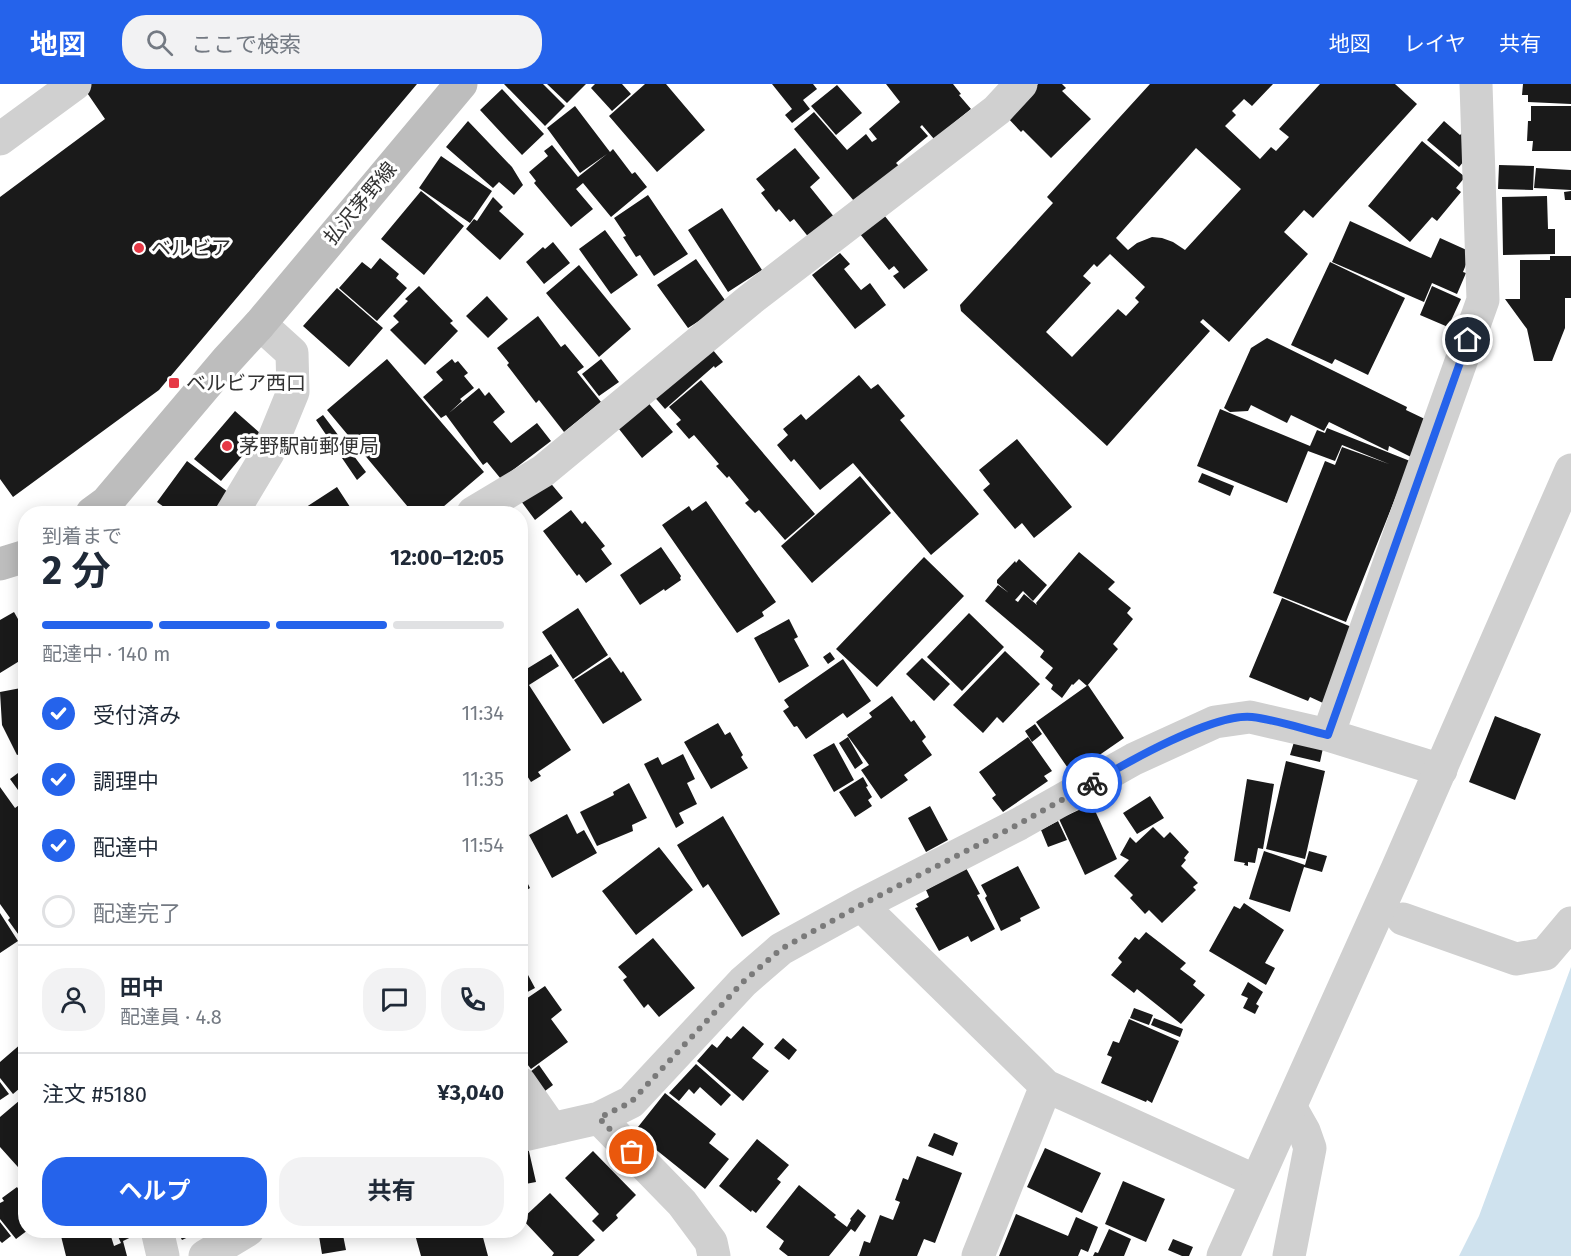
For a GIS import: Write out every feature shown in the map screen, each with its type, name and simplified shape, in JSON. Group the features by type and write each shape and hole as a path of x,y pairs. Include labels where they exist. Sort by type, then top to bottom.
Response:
{"main road":[{"name":"払沢茅野線","path":"102,506 260,324 461,84"},
{"path":"0,564 18,558"}],"street":[{"path":"0,139 75,84"},
{"path":"485,506 543,471 751,299 997,110 1021,84"},
{"path":"1328,735 1483,300 1476,84"},
{"path":"236,506 268,453 292,392 292,353 260,324"},
{"path":"1223,1256 1441,770 1571,470"},
{"path":"528,1134 599,1118 631,1102 743,982 781,949 1019,824 1134,759 1215,722 1250,717 1328,735 1441,770"},
{"path":"861,905 1046,1086 1256,1181"},
{"path":"1403,919 1516,958 1545,954 1571,923"},
{"path":"978,1256 1046,1086"},
{"path":"528,1094 552,1129"},
{"path":"1289,1256 1310,1148 1304,1131 1291,1108"},
{"path":"599,1118 682,1203 711,1242 714,1256"},
{"path":"159,1238 163,1256"},
{"path":"205,1256 235,1238"}],"water":[{"path":"1571,967 1571,1256 1459,1256 1479,1216"}],"building":[{"name":"ベルビア","path":"81,84 417,84 159,390 13,497 0,479 0,197 105,119"},
{"path":"504,84 543,84 565,106 545,126"},
{"path":"547,84 586,84 567,103"},
{"path":"595,84 622,84 631,94 612,111 591,88"},
{"path":"645,84 666,84 705,130 657,172 609,116"},
{"path":"772,84 813,84 817,89 803,100 810,109 792,123 785,115 792,109"},
{"path":"886,84 953,84 971,109 934,139 922,125 920,127 928,136 896,163 903,170 859,207 794,129 814,112 847,150 866,134 872,142 877,139 869,129 900,102"},
{"path":"1038,84 1062,84 1066,88 1062,91 1091,119 1051,158 1006,116"},
{"path":"1150,84 1273,84 1252,106 1244,99 1232,111 1236,115 1225,126 1260,159 1271,147 1276,151 1289,137 1279,129 1320,84 1395,84 1417,104 1313,218 1304,210 1284,232 1308,254 1229,342 1203,319 1200,322 1210,331 1107,446 961,311 960,305 1053,203 1047,197","holes":["1196,148 1241,189 1185,250 1173,242 1152,237 1137,243 1128,250 1116,238","1110,254 1145,287 1135,298 1139,302 1126,316 1118,309 1072,357 1046,332 1091,283 1083,276 1094,264 1097,267"]},
{"path":"1523,84 1571,84 1571,104 1528,102 1528,95 1522,95"},
{"path":"837,85 862,113 836,135 811,106"},
{"path":"502,89 544,134 522,155 480,110"},
{"path":"575,106 610,152 613,149 632,174 635,172 647,187 611,217 583,183 576,189 593,209 571,227 534,183 536,181 529,172 548,156 544,151 552,145 578,177 607,154 580,173 547,128"},
{"path":"1531,106 1571,106 1571,151 1532,151 1533,141 1527,141"},
{"path":"468,121 512,167 523,185 514,195 499,182 493,188 446,147"},
{"path":"1444,121 1460,135 1463,132 1469,155 1459,167 1427,140"},
{"path":"1422,141 1465,177 1456,188 1461,192 1437,221 1432,217 1410,242 1368,206"},
{"path":"795,148 820,178 810,187 835,218 810,239 794,219 790,222 779,209 776,212 761,193 765,190 756,179"},
{"path":"441,156 492,191 470,223 419,188"},
{"path":"1499,165 1534,166 1533,190 1498,189"},
{"path":"1536,168 1571,170 1571,190 1534,188"},
{"path":"421,191 464,226 424,275 381,239"},
{"path":"1571,191 1571,200 1565,200 1564,192"},
{"path":"648,195 688,254 654,276 640,255 636,257 614,218"},
{"path":"1547,196 1548,229 1555,229 1555,254 1503,255 1502,197"},
{"path":"493,197 503,207 499,211 524,234 500,260 466,229 474,219 477,221"},
{"path":"722,208 762,270 728,292 688,230"},
{"path":"884,215 928,270 904,289 893,276 899,272 894,266 889,270 860,234"},
{"path":"1350,221 1431,258 1440,238 1471,252 1463,272 1466,273 1457,294 1432,283 1424,302 1332,262"},
{"path":"605,230 638,275 611,294 579,249"},
{"path":"553,242 570,263 544,284 526,262 543,247 545,249"},
{"path":"840,253 850,264 844,269 861,290 870,283 886,305 855,329 812,275"},
{"path":"1550,256 1571,256 1571,298 1565,298 1565,328 1552,361 1534,361 1527,329 1505,299 1520,299 1520,260 1550,260"},
{"path":"380,258 399,274 396,278 407,288 377,321 339,288 362,262 371,269"},
{"path":"696,259 727,303 688,328 657,285"},
{"path":"1330,262 1405,298 1368,375 1335,359 1332,364 1291,345"},
{"path":"579,265 631,329 599,357 546,293"},
{"path":"419,286 453,321 450,323 458,331 425,365 390,330 399,322 393,316 408,301 405,299"},
{"path":"1432,286 1461,299 1448,327 1420,315"},
{"path":"337,288 383,328 349,367 303,326"},
{"path":"487,296 508,319 488,338 466,316"},
{"path":"538,316 561,347 565,344 584,367 577,372 601,402 564,432 539,400 536,403 497,348"},
{"path":"1267,338 1407,407 1406,410 1429,421 1413,458 1389,446 1388,451 1329,422 1324,431 1291,415 1287,423 1251,405 1248,411 1230,412 1224,408 1251,348"},
{"path":"707,343 723,362 715,368 714,366 665,409 651,393"},
{"path":"387,359 484,472 444,506 407,506 327,410"},
{"path":"452,359 455,363 458,361 468,373 464,376 474,388 460,399 462,401 449,413 479,388 485,396 489,392 505,412 493,422 511,443 537,423 551,441 501,479 487,462 483,465 446,415 441,418 423,397 443,380 436,372"},
{"path":"601,359 619,382 599,396 582,374"},
{"path":"859,375 871,389 878,384 905,416 900,420 979,514 931,555 853,463 820,490 794,459 791,462 777,445 788,435 783,429 801,414 806,420"},
{"path":"701,380 815,514 785,540 759,510 755,513 745,503 749,500 729,476 727,478 716,466 719,464 694,435 689,439 676,424 681,420 669,407"},
{"path":"645,399 673,432 642,458 615,424"},
{"path":"1220,409 1310,446 1317,430 1325,433 1327,428 1410,461 1346,622 1273,593 1325,461 1335,465 1342,447 1389,464 1342,445 1335,461 1308,451 1287,503 1197,466"},
{"name":"茅野駅前郵便局","path":"235,411 261,434 221,481 194,459"},
{"path":"323,415 366,472 357,480 316,420"},
{"path":"1017,439 1072,507 1034,538 1022,523 1015,529 983,490 990,484 979,470"},
{"path":"187,461 228,492 217,506 163,506 157,502"},
{"path":"1202,473 1234,486 1230,496 1198,482"},
{"path":"860,476 891,513 812,583 781,546"},
{"path":"548,480 563,498 535,520 528,510 528,506 525,506 521,501"},
{"path":"337,487 349,506 308,506"},
{"path":"706,501 776,602 762,612 764,616 737,633 662,525 689,506 692,511"},
{"path":"571,510 582,524 585,521 605,546 601,549 612,564 586,583 579,574 577,576 543,531"},
{"path":"661,547 681,576 681,580 640,605 620,575"},
{"path":"1079,552 1115,582 1108,589 1131,608 1127,613 1133,619 1113,644 1118,649 1087,686 1079,679 1072,684 1062,698 1051,689 1053,685 1045,678 1053,668 1040,657 1044,651 985,601 998,585 1009,593 997,583 997,580 1019,559 1047,585 1033,601 1023,591 1015,600 1018,602 1024,594 1037,605 1036,603"},
{"path":"924,557 964,596 877,687 836,649"},
{"path":"1282,598 1354,628 1323,703 1310,697 1308,701 1249,677"},
{"path":"578,608 608,655 573,679 542,632"},
{"path":"14,612 18,619 18,662 0,673 0,620"},
{"path":"969,613 1004,647 962,691 927,657"},
{"path":"789,619 798,637 794,639 809,666 779,683 754,638"},
{"path":"1005,651 1040,684 1003,723 997,717 983,733 953,705"},
{"path":"830,652 835,659 828,664 823,657"},
{"path":"551,654 559,666 529,685 571,750 538,772 541,776 531,782 528,777 528,668"},
{"path":"610,657 621,673 623,671 642,700 603,724 574,680"},
{"path":"922,658 950,684 934,701 906,674"},
{"path":"843,659 871,701 847,718 843,713 806,739 783,711 789,707 784,700"},
{"path":"1088,685 1124,738 1072,774 1036,722"},
{"path":"18,689 17,755 2,725 0,692"},
{"path":"892,696 911,722 914,720 926,737 922,741 932,755 904,775 908,780 881,799 861,770 869,765 847,735 872,717 869,713"},
{"path":"1495,716 1541,734 1515,800 1469,782"},
{"path":"718,723 725,735 730,732 748,768 711,789 684,742"},
{"path":"1035,724 1042,734 1032,742 1025,731"},
{"path":"848,737 863,763 855,769 839,743"},
{"path":"1028,737 1052,771 1044,776 1048,781 1003,812 992,798 996,795 979,772"},
{"path":"1294,742 1323,748 1320,762 1290,755"},
{"path":"834,743 854,780 834,792 813,755"},
{"path":"683,754 695,779 687,783 697,804 679,813 684,823 676,828 644,764 658,757 662,765"},
{"path":"1286,761 1325,771 1305,859 1266,849"},
{"path":"18,773 18,790 10,779"},
{"path":"863,777 872,797 868,800 872,806 855,817 839,792"},
{"path":"1247,779 1274,784 1263,849 1258,848 1255,863 1248,862 1248,866 1244,865 1245,863 1234,861"},
{"path":"629,783 647,818 632,825 633,831 597,846 580,812 614,795 613,792"},
{"path":"0,787 15,808 18,806 18,934 0,904"},
{"path":"1150,796 1164,818 1137,834 1123,813"},
{"path":"1092,804 1117,859 1085,875 1059,819"},
{"path":"930,806 948,840 926,852 908,818"},
{"path":"567,814 577,834 584,830 597,853 552,878 529,835"},
{"path":"723,816 780,914 742,937 708,884 703,888 677,845"},
{"path":"1058,821 1067,840 1048,847 1041,830"},
{"path":"1153,827 1164,838 1170,832 1189,852 1181,866 1198,883 1193,887 1196,890 1162,923 1149,910 1145,914 1130,898 1133,895 1114,876 1129,860 1120,855 1130,837 1136,843"},
{"path":"659,847 693,890 636,935 602,891"},
{"path":"1264,851 1305,865 1309,851 1327,856 1322,872 1304,867 1290,912 1249,899"},
{"path":"1018,866 1040,908 1001,931 981,885"},
{"path":"966,868 995,929 971,942 968,936 939,951 915,908 918,907 916,904 929,897 926,890"},
{"path":"1244,903 1284,930 1265,963 1275,968 1266,985 1209,951 1234,906 1240,909"},
{"path":"0,913 18,941 0,953"},
{"path":"1146,932 1186,963 1180,969 1196,981 1193,985 1205,995 1181,1024 1137,989 1134,993 1111,975 1122,962 1118,958 1135,937 1139,940"},
{"path":"653,938 695,988 659,1017 648,1004 644,1008 623,980 627,977 618,967"},
{"path":"528,975 535,988 528,992"},
{"path":"1248,982 1263,992 1256,1004 1259,1006 1255,1014 1243,1008 1248,998 1241,995"},
{"path":"545,986 562,1010 551,1019 568,1042 531,1069 528,1065 528,998"},
{"path":"1134,1008 1153,1015 1149,1025 1130,1018"},
{"path":"1154,1018 1183,1029 1180,1037 1151,1025"},
{"path":"1129,1019 1179,1041 1152,1103 1101,1083 1112,1057 1107,1055 1113,1041 1119,1043"},
{"path":"743,1026 764,1044 752,1058 769,1071 743,1101 697,1061 712,1044 717,1048 727,1036 731,1039"},
{"path":"783,1038 797,1050 789,1060 774,1048"},
{"path":"18,1046 18,1090 13,1094 0,1078 0,1062"},
{"path":"696,1064 731,1095 721,1106 700,1087 694,1094 689,1089 679,1101 669,1093"},
{"path":"539,1065 553,1085 545,1091 530,1072"},
{"path":"0,1082 9,1094 0,1100"},
{"path":"665,1093 716,1134 709,1143 729,1159 705,1189 634,1132"},
{"path":"18,1102 18,1167 0,1147 0,1117"},
{"path":"934,1133 958,1143 953,1156 928,1146"},
{"path":"757,1139 789,1165 777,1179 781,1182 756,1213 752,1210 751,1212 719,1186"},
{"path":"528,1147 536,1182 528,1184"},
{"path":"1045,1148 1101,1173 1082,1213 1027,1187"},
{"path":"593,1151 636,1195 616,1215 618,1218 603,1232 592,1221 599,1214 565,1178"},
{"path":"917,1156 962,1173 935,1243 924,1239 917,1256 859,1256 864,1241 870,1243 880,1215 893,1220 900,1202 895,1200 903,1178 908,1180"},
{"path":"1123,1181 1165,1199 1146,1242 1105,1224"},
{"path":"799,1185 847,1227 858,1209 866,1216 855,1232 851,1229 829,1256 788,1256 779,1249 784,1241 766,1227"},
{"path":"17,1187 18,1188 18,1238 16,1239 0,1219 0,1203 4,1201 2,1198"},
{"path":"550,1193 595,1240 578,1256 552,1256 554,1253 528,1225 528,1213"},
{"path":"1016,1214 1068,1236 1076,1217 1098,1227 1088,1252 1081,1249 1078,1256 999,1256"},
{"path":"0,1222 11,1236 2,1243 0,1241"},
{"path":"1109,1229 1131,1239 1124,1256 1093,1256 1095,1252 1098,1253"},
{"path":"62,1238 112,1238 114,1246 121,1243 119,1238 129,1238 123,1241 127,1256 66,1256"},
{"path":"319,1238 344,1238 346,1250 322,1254"},
{"path":"416,1238 483,1238 488,1256 421,1256"},
{"path":"1173,1239 1193,1247 1189,1256 1182,1256 1168,1250"}],"way so far":[{"path":"632,1152 599,1118 631,1102 743,982 781,949 1092,783"}],"place":[{"name":"ベルビア","path":"139,248"},
{"name":"ベルビア西口","path":"174,383"},
{"name":"茅野駅前郵便局","path":"227,446"}],"route":[{"path":"1092,783 1134,759 1215,722 1250,717 1328,735 1468,340"}]}
